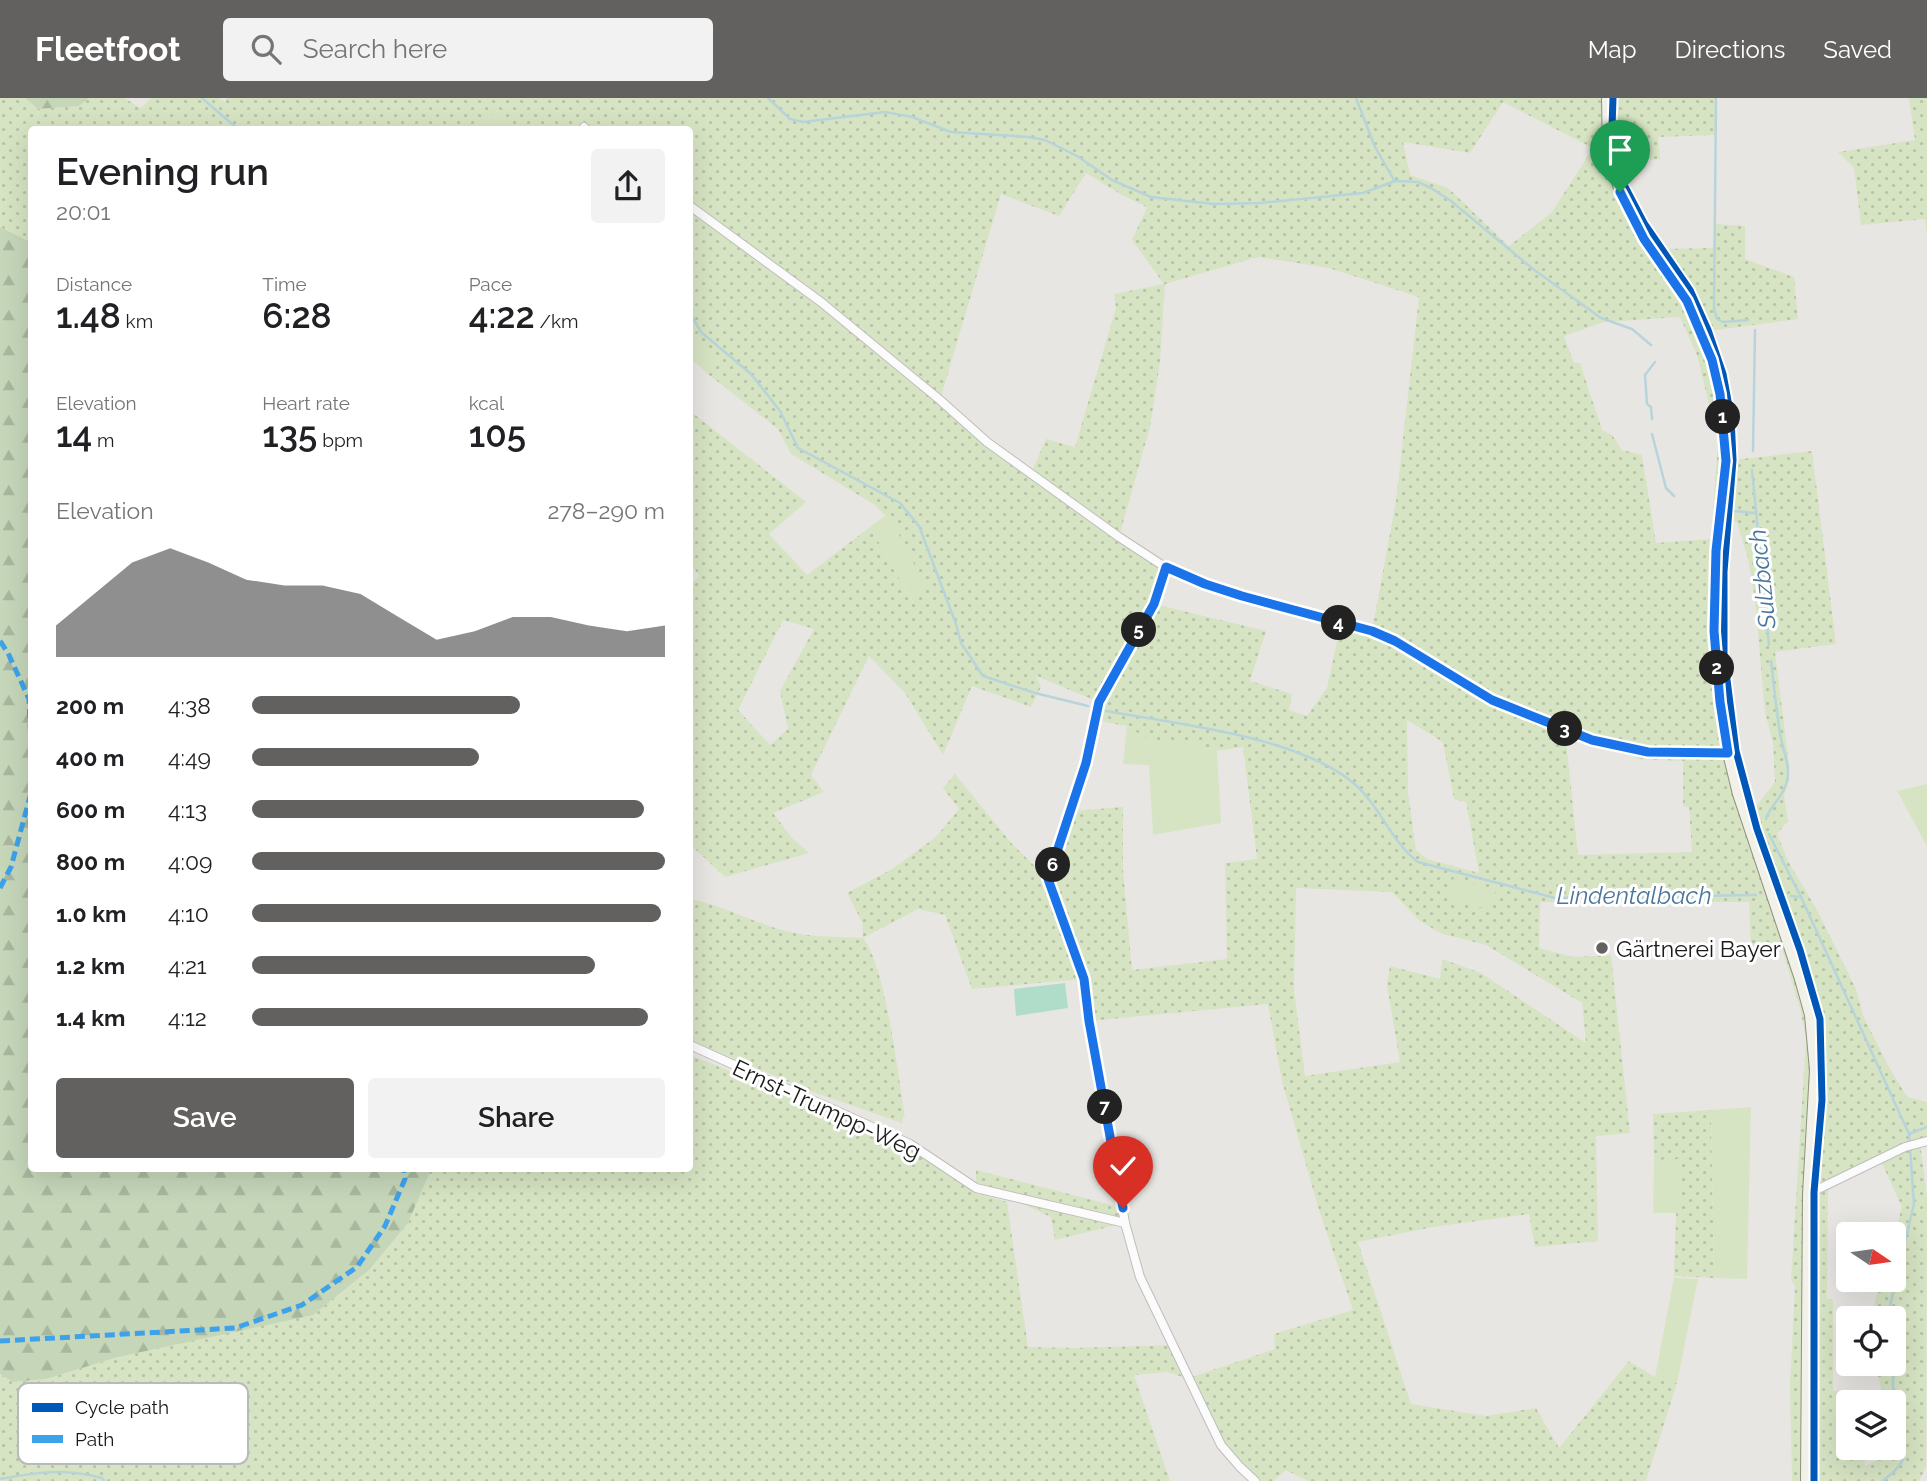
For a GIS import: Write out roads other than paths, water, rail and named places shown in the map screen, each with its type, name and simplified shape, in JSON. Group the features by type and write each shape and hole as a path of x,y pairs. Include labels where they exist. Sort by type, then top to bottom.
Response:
{"street":[{"path":"1606,98 1608,151 1620,192 1644,239 1687,301 1712,360 1720,394 1726,461 1714,594 1716,658 1728,753 1742,807 1810,1015 1815,1070 1808,1194 1806,1481"},
{"path":"693,208 821,302 987,442 1119,537 1166,567 1242,596 1372,631 1395,641 1492,700 1592,740 1648,752 1728,753"},
{"path":"1166,567 1154,604 1099,702 1086,763 1048,879 1084,979 1125,1223 1140,1277 1221,1445 1255,1481"},
{"name":"Ernst-Trumpp-Weg","path":"693,1046 910,1144 976,1188 1125,1223"},
{"path":"1808,1194 1905,1147 1923,1142"}],"waterway":[{"name":"Lindentalbach","path":"202,98 234,126"},
{"path":"768,98 790,119 803,122 885,112 912,117 951,132 1045,140 1077,156 1112,180 1151,197 1214,204 1260,203 1363,193 1395,181 1418,182 1451,201 1533,269 1601,318 1632,329 1651,345"},
{"path":"1356,98 1375,147 1394,180"},
{"path":"1716,99 1714,309 1717,319 1723,322 1748,320"},
{"name":"Lindentalbach","path":"693,318 701,332 751,374 780,411 798,448 900,503 919,526 961,643 983,676 1088,706"},
{"path":"1753,451 1755,330"},
{"path":"1652,419 1651,407 1647,404 1645,375 1655,362"},
{"path":"1652,434 1666,488 1674,496"},
{"name":"Sulzbach","path":"1752,470 1769,645"},
{"path":"1734,511 1755,513"},
{"name":"Sulzbach","path":"1766,819 1783,792 1788,775 1771,661"},
{"name":"Lindentalbach","path":"1106,711 1234,734 1299,753 1327,766 1361,790 1399,843 1418,862 1555,898 1756,895"},
{"name":"Sulzbach","path":"1769,834 1801,897"},
{"name":"Lindentalbach","path":"1791,896 1801,897 1909,1134 1914,1204 1890,1306"},
{"path":"1909,1134 1927,1127"},
{"name":"Lindentalbach","path":"1882,1481 1901,1463 1905,1446 1894,1402 1893,1376"},
{"path":"0,1479 63,1472 102,1478 104,1481"}],"place":[{"name":"Gärtnerei Bayer","path":"1602,948"}]}
